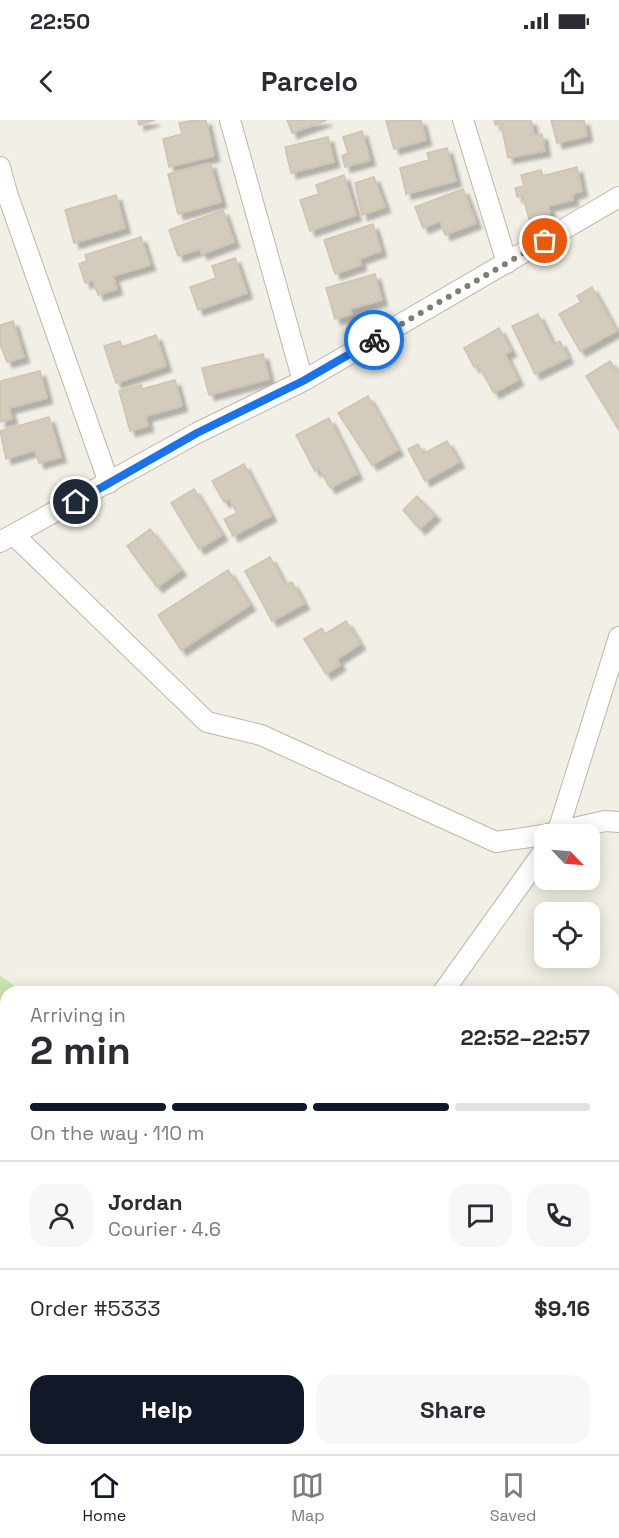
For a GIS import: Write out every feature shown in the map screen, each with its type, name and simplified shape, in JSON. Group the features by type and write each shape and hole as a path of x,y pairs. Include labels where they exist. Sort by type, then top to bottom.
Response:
{"street":[{"path":"230,120 303,381"},
{"path":"463,120 507,263"},
{"path":"0,167 7,193 109,483"},
{"path":"534,837 496,842 261,735 207,722 8,539 197,433 303,381 619,196"},
{"path":"555,824 619,637"},
{"path":"593,824 605,821 619,822"},
{"path":"447,986 534,865"}],"green space":[{"path":"0,975 14,986 0,986"}],"building":[{"path":"138,120 155,120 139,125"},
{"path":"206,120 214,156 169,167 163,139 182,134 179,123"},
{"path":"287,120 327,120 292,133"},
{"path":"421,120 426,140 394,149 386,121"},
{"path":"494,120 531,120 534,135 542,134 545,151 508,158 501,124 495,125"},
{"path":"551,120 584,120 587,136 557,143"},
{"path":"362,131 370,160 345,167 342,156 348,153 343,137"},
{"path":"328,137 334,162 291,173 285,147"},
{"path":"447,148 456,181 406,194 400,168 429,160 427,153"},
{"path":"210,163 221,202 178,214 168,174"},
{"path":"577,167 582,191 572,194 573,200 548,206 550,213 529,219 523,196 517,197 515,188 524,186 521,175 541,170 543,176"},
{"path":"344,175 356,215 310,231 300,200 319,194 316,185"},
{"path":"374,177 385,207 362,215 355,183"},
{"path":"463,189 476,223 445,235 440,221 423,228 415,207"},
{"path":"116,195 125,228 74,243 65,210"},
{"path":"223,210 234,242 202,254 200,249 178,256 169,230"},
{"path":"373,224 381,251 359,259 361,265 335,274 324,240"},
{"path":"141,237 150,265 113,276 117,289 98,295 93,280 85,283 79,264 87,261 85,255"},
{"path":"235,258 247,293 198,310 190,287 216,278 212,266"},
{"path":"375,274 382,300 350,309 352,314 335,319 326,288"},
{"path":"592,287 616,331 580,351 559,314 581,302 577,296"},
{"path":"538,314 553,345 560,341 568,358 535,374 512,326"},
{"path":"13,321 24,357 7,362 0,344 0,325"},
{"path":"499,328 511,351 505,354 518,380 494,393 478,365 474,367 464,348"},
{"path":"156,335 166,366 116,383 104,346 120,341 122,347"},
{"path":"263,354 269,379 209,395 202,368"},
{"path":"610,361 619,375 619,430 586,376"},
{"path":"40,371 47,398 9,408 12,419 0,422 0,381"},
{"path":"175,380 182,406 146,416 148,426 130,431 119,391 141,385 142,389"},
{"path":"368,396 398,450 372,465 338,413"},
{"path":"49,417 61,457 39,463 35,450 6,459 0,431"},
{"path":"329,418 357,474 330,488 319,468 315,471 296,435"},
{"path":"447,441 459,462 425,481 408,449 418,444 423,454"},
{"path":"244,464 271,516 233,536 224,519 237,513 229,499 224,502 212,481"},
{"path":"194,489 222,535 199,549 171,503"},
{"path":"417,496 435,515 420,529 403,510"},
{"path":"150,529 181,570 157,587 127,546"},
{"path":"270,557 285,585 292,582 304,604 272,621 245,571"},
{"path":"228,570 250,605 181,650 158,615"},
{"path":"346,621 360,644 337,659 340,665 326,674 304,639 322,628 325,634"}],"way so far":[{"path":"374,340 545,241"}],"route":[{"path":"76,502 197,433 303,381 374,340"}]}
